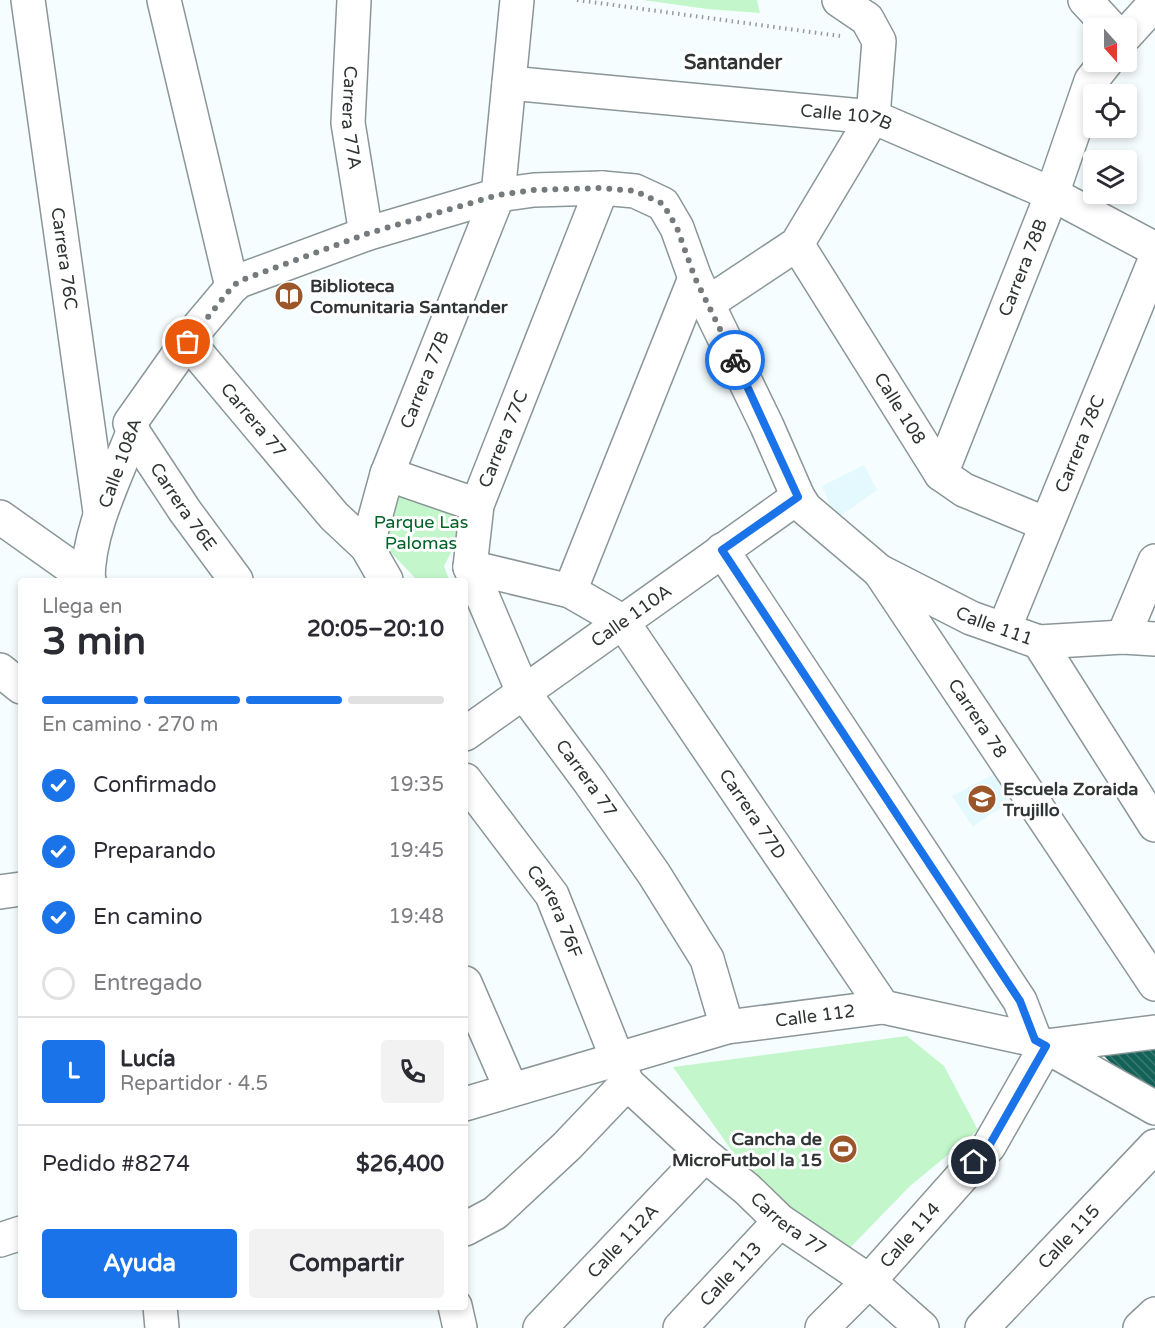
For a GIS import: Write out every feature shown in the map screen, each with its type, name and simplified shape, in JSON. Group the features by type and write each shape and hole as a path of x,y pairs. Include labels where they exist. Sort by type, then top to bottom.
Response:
{"street":[{"name":"Carrera 76C","path":"28,0 101,516"},
{"path":"164,0 232,287"},
{"name":"Carrera 77A","path":"354,0 348,123 366,234"},
{"name":"Carrera 77B","path":"367,548 387,474 498,195 517,0"},
{"path":"570,591 701,291 797,244 873,117 879,41 867,19 839,0"},
{"path":"1085,0 1102,18"},
{"path":"1137,23 1155,3"},
{"name":"Carrera 78B","path":"941,474 1052,194 1091,81 1098,72"},
{"name":"Calle 107B","path":"509,83 873,117 1052,194 1155,249"},
{"name":"Calle 108A","path":"88,578 88,564 101,516 132,432 130,423 188,342 239,281 366,234 498,195 534,190 602,188 635,191 663,204 677,228 701,291 767,426 798,497 805,508 879,571"},
{"name":"Carrera 77C","path":"523,692 470,567 477,505 602,188"},
{"name":"Calle 108","path":"797,244 941,474 964,490 1046,524"},
{"name":"Carrera 78C","path":"1004,629 1155,260"},
{"name":"Carrera 77","path":"188,342 334,516 367,548 385,578"},
{"name":"Carrera 76E","path":"132,432 185,512 234,578"},
{"path":"387,474 477,505"},
{"name":"Calle 110A","path":"468,725 523,692 798,497"},
{"path":"0,518 85,578"},
{"path":"722,550 1020,1001 1041,1043 1155,1032"},
{"path":"1144,644 1155,561"},
{"path":"470,567 570,591 622,621"},
{"name":"Calle 111","path":"879,571 971,618 1039,642 1144,644"},
{"name":"Carrera 78","path":"879,571 1155,984"},
{"name":"Carrera 77D","path":"622,621 883,1007"},
{"path":"1039,642 1155,825"},
{"path":"0,670 18,685"},
{"name":"Carrera 77","path":"523,692 648,864 707,959 727,1027"},
{"name":"Carrera 76F","path":"468,784 552,895 623,1070"},
{"path":"0,892 18,889"},
{"path":"468,989 511,1089"},
{"name":"Calle 112","path":"468,1103 511,1089 623,1070 727,1027 883,1007 1041,1043 1155,1108"},
{"name":"Calle 114","path":"822,1328 869,1281 989,1146 1041,1043"},
{"path":"468,1226 495,1213 567,1146 623,1070"},
{"name":"Carrera 77","path":"623,1070 705,1155 747,1189 780,1221 869,1281 922,1328"},
{"name":"Calle 115","path":"982,1328 1155,1146"},
{"name":"Calle 112A","path":"540,1328 705,1155"},
{"name":"Calle 113","path":"680,1328 780,1221"},
{"path":"0,1240 18,1234"},
{"path":"160,1310 162,1328"},
{"path":"456,1310 460,1328"},
{"path":"1140,1328 1155,1314"}],"path":[{"path":"577,0 879,41"}],"shaded area":[{"path":"864,465 877,490 836,519 822,486"},
{"name":"Escuela Zoraida Trujillo","path":"996,773 1011,803 973,827 952,796"}],"green space":[{"path":"643,0 757,0 760,13 707,9"},
{"name":"Parque Las Palomas","path":"389,485 473,510 444,566 448,578 415,578 383,544"},
{"name":"Cancha de MicroFutbol la 15","path":"907,1036 944,1066 978,1130 910,1186 844,1254 744,1168 673,1067"}],"building":[{"path":"1155,1039 1155,1088 1128,1080 1096,1048"}],"way so far":[{"path":"188,342 239,281 341,243 498,195 534,190 602,188 635,191 663,204 677,228 695,278 735,360"}],"place":[{"name":"Biblioteca Comunitaria Santander","path":"289,296"},
{"name":"Escuela Zoraida Trujillo","path":"982,799"},
{"name":"Cancha de MicroFutbol la 15","path":"843,1149"}],"district":[{"name":"Santander","path":"733,62"}],"route":[{"path":"735,360 798,497 722,550 1020,1001 1035,1040 1046,1046 989,1146 974,1162"}]}
